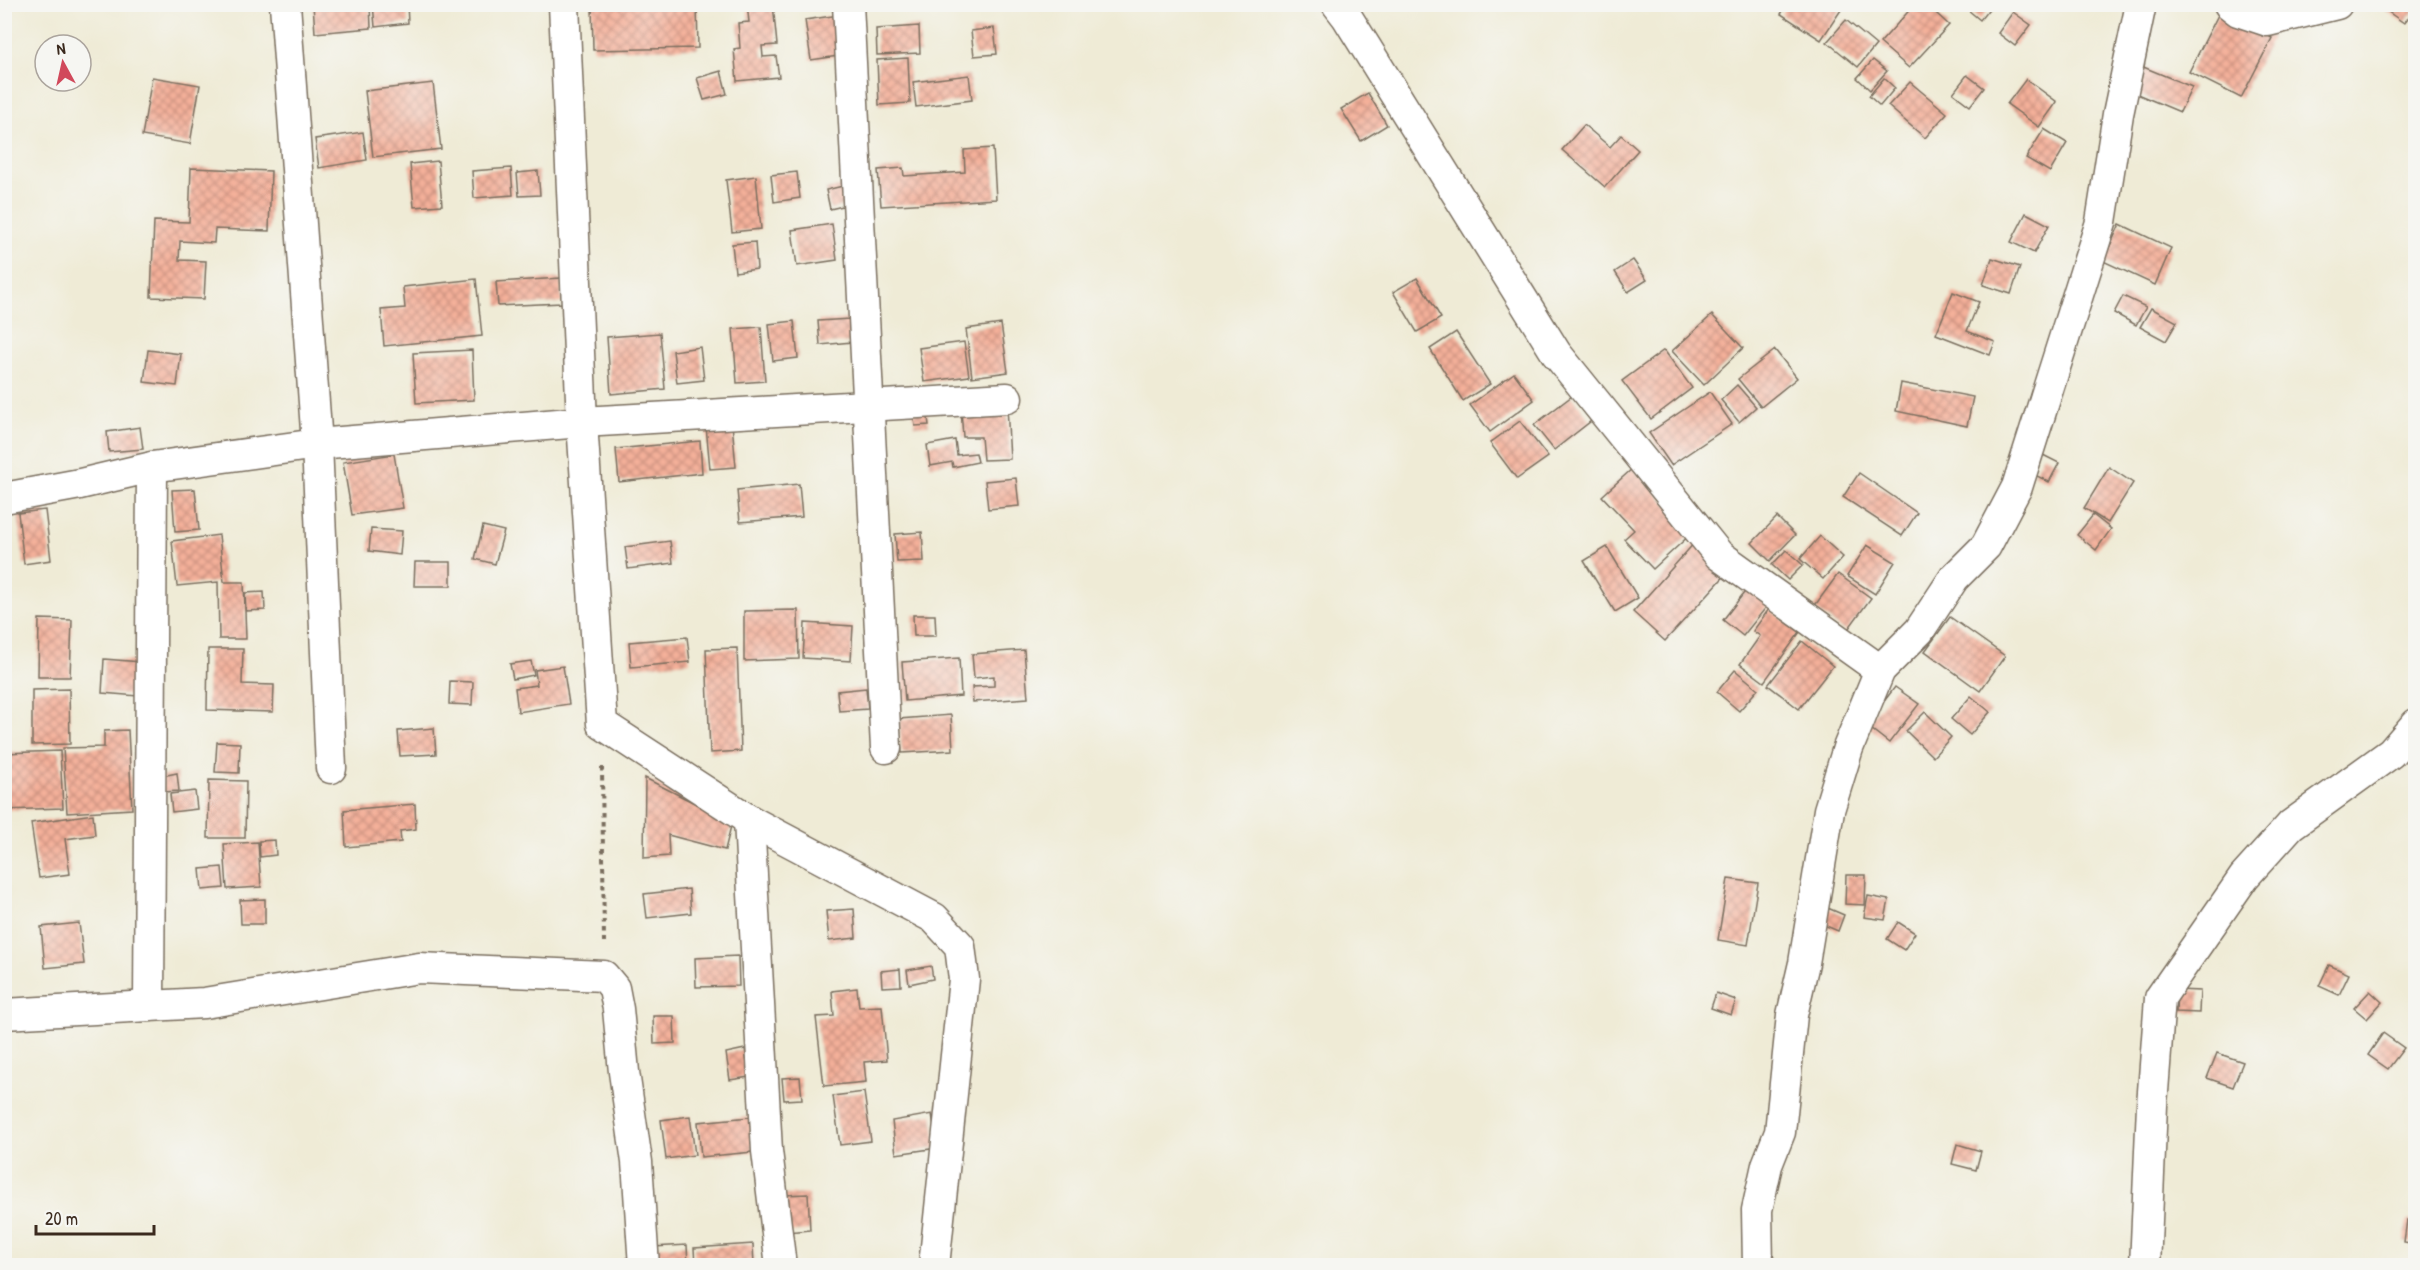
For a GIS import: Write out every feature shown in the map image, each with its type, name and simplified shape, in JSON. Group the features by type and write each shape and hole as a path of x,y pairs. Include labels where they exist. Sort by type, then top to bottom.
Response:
{"street":[{"path":"285,4 317,444 330,768"},
{"path":"564,4 582,422 602,724 749,820 934,918 960,946 964,979 934,1266"},
{"path":"849,4 886,748"},
{"path":"1337,4 1556,353 1719,555 1880,670"},
{"path":"1758,1266 1757,1210 1767,1165 1780,1132 1792,1015 1804,963 1829,810 1848,748 1880,670 1919,631 1954,579 1986,546 2017,487 2101,222 2118,114 2141,4"},
{"path":"2229,4 2238,11 2268,21 2337,4"},
{"path":"4,498 153,467 317,444 582,422 1007,398"},
{"path":"149,1006 153,467"},
{"path":"2145,1266 2152,1105 2160,998 2244,877 2291,825 2391,753 2415,724"},
{"path":"749,820 767,1151 781,1266"},
{"path":"4,1014 204,1003 420,968 604,976 614,988 618,1009 624,1071 638,1162 644,1266"}],"path":[{"path":"602,724 604,976"}],"building":[{"path":"313,4 370,4 371,28 315,33"},
{"path":"373,4 407,4 408,23 375,27"},
{"path":"433,4 516,4 516,6 434,12"},
{"path":"592,4 697,4 698,48 593,50"},
{"path":"747,4 773,4 777,45 762,46 763,57 776,56 779,77 737,81 734,49 740,48 738,23 749,22"},
{"path":"1787,4 1845,4 1821,40 1781,14"},
{"path":"1915,4 1926,4 1949,25 1909,68 1880,43"},
{"path":"1961,4 1993,4 1980,20"},
{"path":"2377,4 2416,4 2416,8 2404,23"},
{"path":"2220,11 2272,38 2241,98 2189,72"},
{"path":"2013,12 2031,25 2015,46 1998,33"},
{"path":"839,15 845,55 811,60 805,20"},
{"path":"1846,20 1876,45 1858,67 1827,42"},
{"path":"919,26 920,53 877,55 876,29"},
{"path":"994,28 997,54 974,56 971,31"},
{"path":"908,58 910,103 879,105 877,60"},
{"path":"1873,60 1887,71 1870,90 1857,78"},
{"path":"2141,66 2192,87 2180,112 2130,91"},
{"path":"721,71 727,94 704,100 697,78"},
{"path":"969,75 972,100 916,107 913,82"},
{"path":"1967,75 1984,88 1970,106 1953,93"},
{"path":"152,77 200,85 190,144 142,136"},
{"path":"1884,78 1895,88 1880,106 1869,96"},
{"path":"2026,79 2057,102 2039,127 2007,104"},
{"path":"1910,82 1947,113 1925,138 1888,106"},
{"path":"433,83 441,149 373,157 365,91"},
{"path":"1368,93 1387,125 1361,141 1341,109"},
{"path":"1584,125 1610,147 1621,135 1638,150 1605,187 1562,150"},
{"path":"2044,129 2067,143 2050,172 2026,158"},
{"path":"363,132 367,160 319,168 315,139"},
{"path":"993,148 996,199 881,206 878,170 903,168 904,176 965,172 964,150"},
{"path":"438,161 442,205 414,207 410,164"},
{"path":"191,168 271,171 269,231 215,229 214,243 180,241 179,260 206,261 204,299 151,297 154,221 189,222"},
{"path":"511,168 513,195 474,198 472,171"},
{"path":"538,171 540,195 519,196 517,173"},
{"path":"797,172 800,198 774,202 771,175"},
{"path":"756,176 761,229 732,232 726,180"},
{"path":"843,186 847,205 830,209 826,190"},
{"path":"2026,213 2049,225 2034,253 2011,242"},
{"path":"832,224 837,260 797,266 792,230"},
{"path":"2120,224 2171,248 2155,285 2103,261"},
{"path":"755,242 757,269 735,272 732,244"},
{"path":"1992,258 2020,267 2011,294 1983,285"},
{"path":"1633,260 1647,280 1628,292 1615,272"},
{"path":"561,278 562,303 498,306 496,282"},
{"path":"1417,278 1441,318 1417,332 1393,292"},
{"path":"476,279 482,336 384,346 381,310 405,308 403,287"},
{"path":"1953,292 1979,302 1967,331 1995,342 1990,355 1936,334"},
{"path":"2123,296 2146,307 2136,325 2114,313"},
{"path":"2151,308 2177,322 2166,341 2140,327"},
{"path":"1712,315 1743,348 1704,385 1672,351"},
{"path":"850,319 852,342 820,345 818,321"},
{"path":"794,321 798,358 773,361 769,324"},
{"path":"1001,324 1008,372 972,377 966,329"},
{"path":"761,327 765,381 737,383 733,329"},
{"path":"1456,332 1490,384 1463,401 1430,349"},
{"path":"660,333 665,389 611,394 607,337"},
{"path":"964,342 969,376 924,382 919,348"},
{"path":"700,347 704,380 677,383 673,351"},
{"path":"148,350 181,354 177,386 144,382"},
{"path":"472,350 474,400 416,403 413,353"},
{"path":"1664,350 1692,388 1651,419 1622,381"},
{"path":"1775,350 1797,378 1761,407 1738,379"},
{"path":"1514,373 1534,400 1490,432 1470,405"},
{"path":"1901,383 1973,397 1967,426 1896,411"},
{"path":"1737,385 1756,407 1739,422 1721,400"},
{"path":"1710,392 1732,424 1671,465 1649,433"},
{"path":"1572,396 1591,421 1554,450 1534,425"},
{"path":"1007,406 1010,459 983,460 981,437 963,437 961,409"},
{"path":"927,411 929,425 915,426 913,413"},
{"path":"1520,421 1548,457 1517,479 1490,443"},
{"path":"732,424 736,467 710,469 706,426"},
{"path":"140,427 143,449 109,452 107,432"},
{"path":"955,440 957,455 976,453 978,462 953,467 952,462 930,466 927,445"},
{"path":"700,441 702,473 619,482 616,449"},
{"path":"394,454 403,508 352,515 343,462"},
{"path":"2043,455 2059,463 2049,482 2033,474"},
{"path":"2109,467 2133,483 2108,523 2084,508"},
{"path":"1633,468 1693,532 1653,569 1624,539 1634,530 1602,496"},
{"path":"1859,473 1917,513 1902,536 1843,497"},
{"path":"1016,478 1019,506 988,509 985,481"},
{"path":"799,484 802,517 740,522 737,490"},
{"path":"195,489 199,530 175,532 172,490"},
{"path":"45,510 51,560 24,564 18,513"},
{"path":"2093,515 2111,529 2096,550 2077,535"},
{"path":"1777,517 1795,535 1770,561 1752,543"},
{"path":"483,526 504,531 495,564 475,559"},
{"path":"371,529 402,531 400,555 369,551"},
{"path":"922,532 924,561 897,562 895,534"},
{"path":"219,535 224,582 244,582 246,639 219,639 218,582 177,586 172,541"},
{"path":"1820,536 1843,557 1823,579 1800,559"},
{"path":"670,541 673,563 628,569 625,547"},
{"path":"1696,541 1730,570 1665,641 1633,612"},
{"path":"1867,545 1895,562 1875,594 1847,576"},
{"path":"1607,547 1638,598 1615,612 1584,561"},
{"path":"1786,550 1803,565 1788,580 1772,565"},
{"path":"415,562 451,562 451,586 414,586"},
{"path":"1838,574 1871,598 1846,632 1813,608"},
{"path":"1747,589 1768,605 1743,636 1723,620"},
{"path":"264,592 265,610 246,611 245,593"},
{"path":"1769,609 1800,632 1764,682 1740,664 1760,636 1753,631"},
{"path":"798,610 799,659 744,661 744,611"},
{"path":"913,615 935,615 936,636 914,636"},
{"path":"1950,617 2005,656 1980,691 1925,651"},
{"path":"39,619 72,620 70,677 38,677"},
{"path":"805,623 853,626 851,661 803,658"},
{"path":"687,637 690,662 631,667 629,642"},
{"path":"1802,641 1833,666 1799,709 1768,685"},
{"path":"737,648 741,751 710,753 706,649"},
{"path":"208,649 243,649 242,684 274,685 273,712 207,710"},
{"path":"1024,650 1028,698 973,702 972,687 994,686 994,676 974,678 972,654"},
{"path":"959,658 961,696 905,701 902,662"},
{"path":"104,659 141,662 138,696 102,693"},
{"path":"531,661 534,675 513,679 510,664"},
{"path":"563,666 569,704 518,712 515,688 537,685 535,670"},
{"path":"1735,670 1758,689 1739,711 1717,692"},
{"path":"450,681 473,682 472,705 449,704"},
{"path":"1895,687 1919,704 1889,743 1866,725"},
{"path":"866,688 868,709 839,711 837,691"},
{"path":"69,689 70,744 32,745 32,690"},
{"path":"1971,696 1990,712 1970,735 1951,719"},
{"path":"1925,712 1951,737 1933,757 1906,731"},
{"path":"951,715 953,750 902,753 899,719"},
{"path":"434,728 436,754 400,756 398,731"},
{"path":"128,730 132,809 67,813 63,748 104,747 104,731"},
{"path":"217,742 240,743 239,773 215,772"},
{"path":"60,751 63,808 4,810 4,753"},
{"path":"177,773 179,791 163,792 162,776"},
{"path":"645,778 732,822 725,850 668,835 669,856 644,858"},
{"path":"209,780 246,781 245,838 208,838"},
{"path":"195,791 197,809 172,812 170,794"},
{"path":"415,804 416,829 400,831 401,842 346,847 344,810"},
{"path":"93,814 95,835 65,839 70,874 39,878 31,823"},
{"path":"275,840 276,855 260,857 259,841"},
{"path":"258,842 261,887 227,889 224,844"},
{"path":"222,867 224,888 202,890 200,869"},
{"path":"1846,875 1866,875 1865,905 1845,904"},
{"path":"1728,879 1758,883 1748,945 1718,940"},
{"path":"689,889 691,913 647,918 644,894"},
{"path":"1868,896 1889,900 1885,920 1864,917"},
{"path":"265,899 265,924 241,924 240,900"},
{"path":"1823,906 1844,915 1838,931 1817,922"},
{"path":"854,909 856,938 829,941 826,911"},
{"path":"1898,922 1915,933 1904,950 1887,939"},
{"path":"79,923 84,964 45,968 41,927"},
{"path":"738,956 739,986 696,987 695,958"},
{"path":"2329,965 2349,974 2339,995 2319,986"},
{"path":"931,966 933,979 909,984 907,970"},
{"path":"900,969 901,986 882,987 881,971"},
{"path":"857,988 859,1007 882,1006 887,1060 864,1062 866,1082 824,1086 816,1017 834,1016 832,991"},
{"path":"2177,990 2200,991 2199,1013 2176,1012"},
{"path":"2370,991 2382,1002 2367,1019 2354,1008"},
{"path":"1716,993 1736,1000 1731,1015 1711,1008"},
{"path":"653,1016 674,1016 675,1043 654,1044"},
{"path":"2383,1033 2404,1048 2388,1069 2368,1055"},
{"path":"745,1049 749,1077 730,1080 726,1053"},
{"path":"2217,1053 2243,1062 2233,1087 2207,1078"},
{"path":"800,1077 802,1099 784,1100 782,1078"},
{"path":"864,1092 871,1141 840,1145 833,1096"},
{"path":"932,1114 937,1148 896,1154 892,1121"},
{"path":"690,1116 695,1155 666,1159 661,1120"},
{"path":"750,1117 753,1152 701,1157 698,1122"},
{"path":"1957,1144 1981,1151 1976,1170 1952,1164"},
{"path":"808,1194 810,1230 786,1232 783,1195"},
{"path":"2407,1220 2416,1221 2416,1244 2404,1242"},
{"path":"753,1244 754,1266 695,1266 694,1248"},
{"path":"687,1245 688,1266 654,1266 653,1247"},
{"path":"821,1261 822,1266 801,1266 801,1264"}]}
